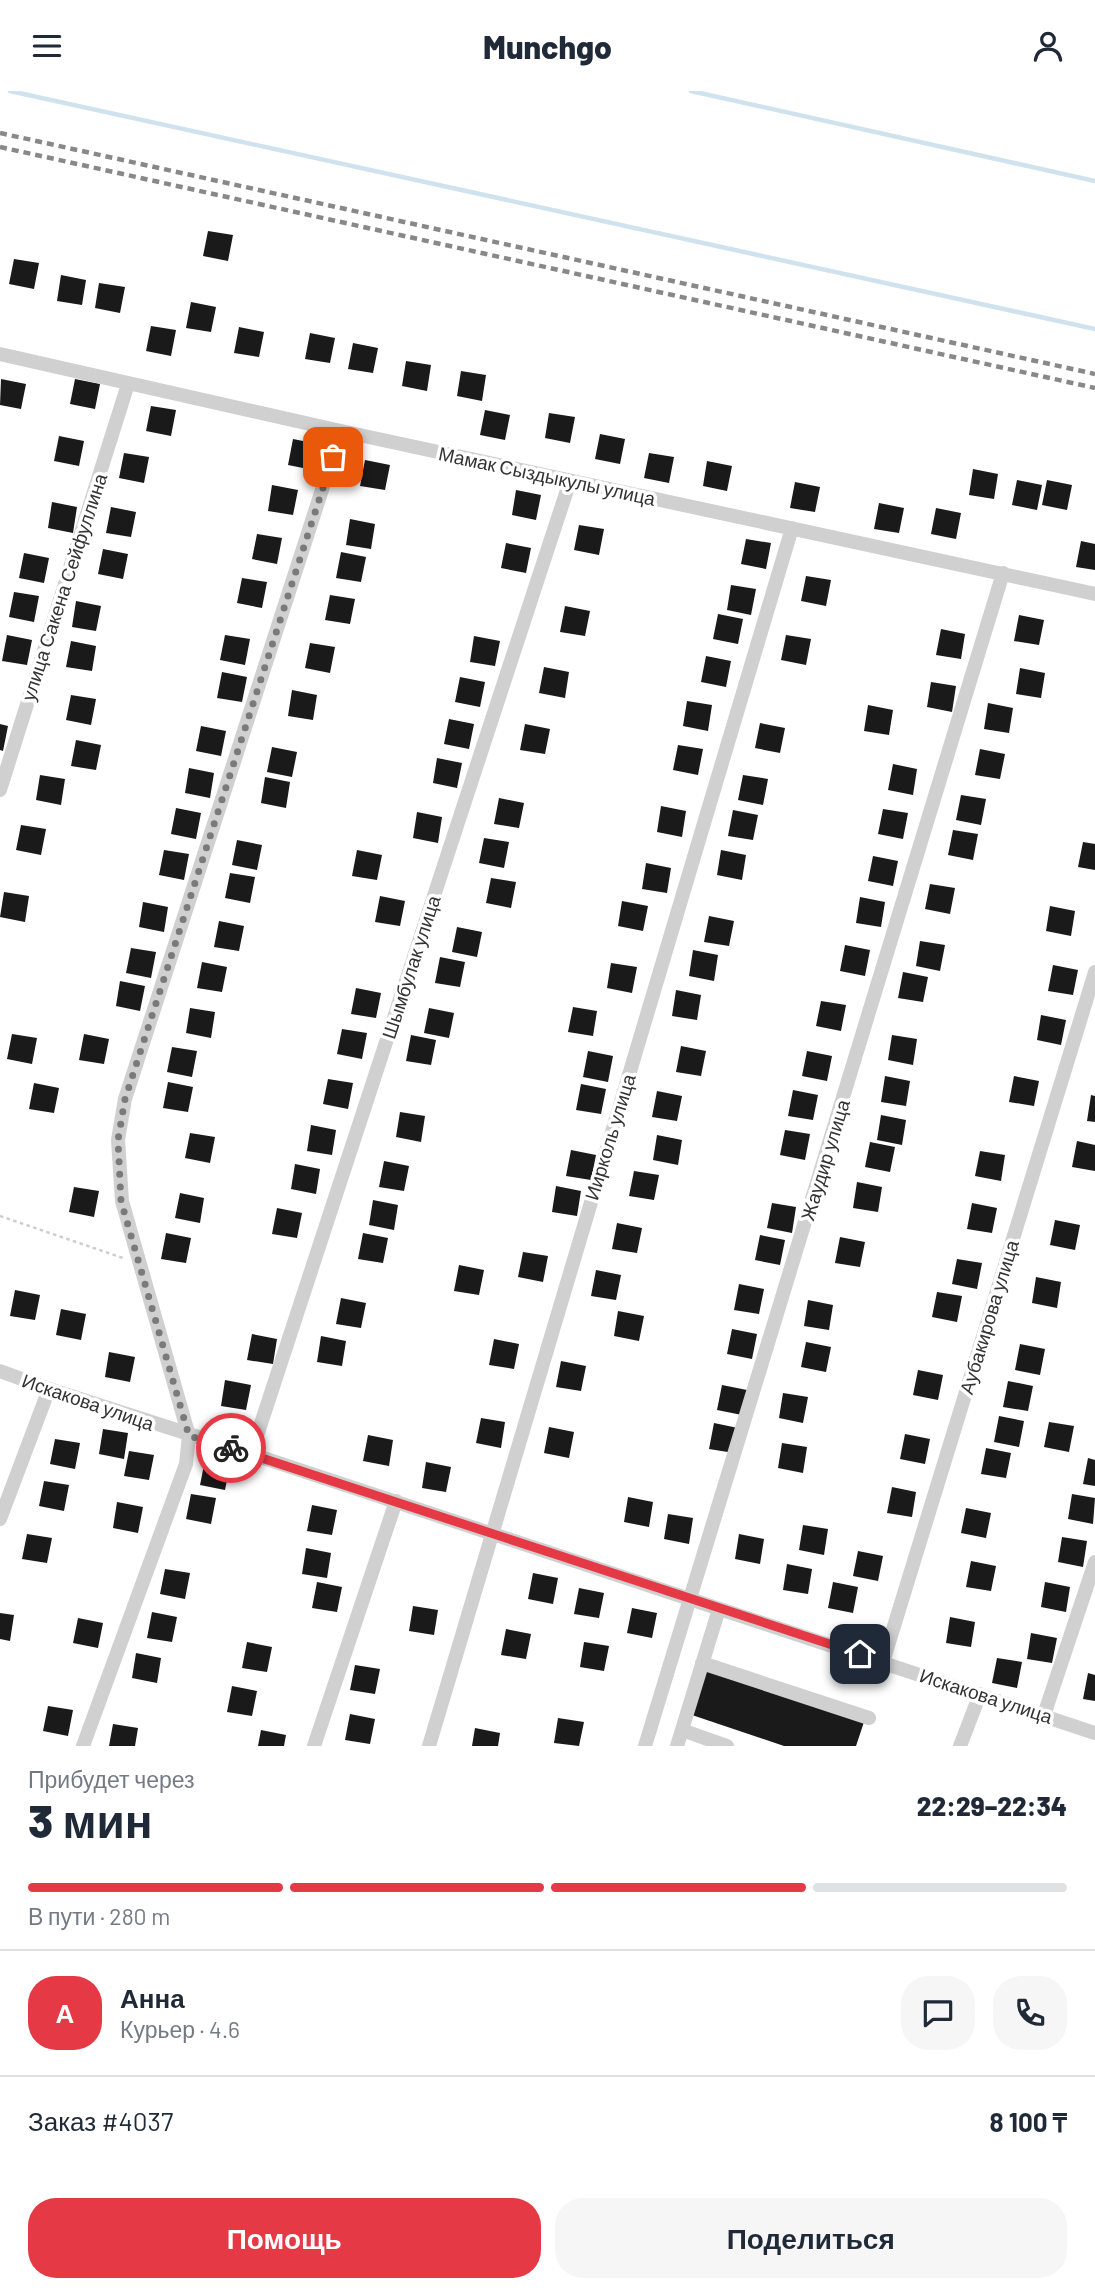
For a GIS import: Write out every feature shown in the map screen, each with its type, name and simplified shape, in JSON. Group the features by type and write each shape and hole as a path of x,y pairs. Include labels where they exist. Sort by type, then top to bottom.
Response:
{"street":[{"name":"Мамак Сыздыкулы улица","path":"0,354 341,431 1095,594"},
{"name":"улица Сакена Сейфуллина","path":"0,790 128,383"},
{"path":"83,1746 187,1465 189,1436 121,1201 118,1140 125,1099 341,431"},
{"name":"Шымбулак улица","path":"251,1454 570,481"},
{"name":"Иирколь улица","path":"429,1746 792,527"},
{"name":"Жаудир улица","path":"645,1746 1003,573"},
{"name":"Аубакирова улица","path":"883,1662 1095,972"},
{"name":"Искакова улица","path":"0,1371 189,1436 396,1501 1095,1733"},
{"path":"0,1519 48,1389"},
{"path":"314,1746 396,1501"},
{"path":"1044,1716 1095,1562"},
{"path":"677,1746 719,1609"},
{"path":"702,1663 869,1717"},
{"path":"960,1746 980,1694"},
{"path":"682,1730 727,1746"}],"path":[{"path":"0,1216 140,1265"}],"building":[{"path":"208,231 233,235 228,261 203,256"},
{"path":"14,259 39,263 34,289 9,284"},
{"path":"61,275 86,280 82,305 57,301"},
{"path":"99,283 125,287 120,313 95,308"},
{"path":"191,302 216,307 211,332 186,328"},
{"path":"151,326 176,330 171,356 146,351"},
{"path":"239,327 264,332 259,357 234,353"},
{"path":"310,333 335,338 330,363 305,359"},
{"path":"353,343 378,348 373,373 348,369"},
{"path":"406,361 431,365 427,391 402,386"},
{"path":"461,371 486,375 482,401 457,396"},
{"path":"1,379 26,384 21,409 0,405"},
{"path":"75,379 100,384 95,409 70,404"},
{"path":"151,406 176,410 171,436 146,431"},
{"path":"485,410 510,415 505,440 480,435"},
{"path":"549,413 575,417 570,443 545,438"},
{"path":"600,434 625,439 620,464 595,459"},
{"path":"59,436 84,441 79,466 54,461"},
{"path":"293,439 318,444 313,470 288,465"},
{"path":"124,453 149,457 144,483 119,478"},
{"path":"649,453 674,457 669,483 644,478"},
{"path":"365,460 390,465 385,490 360,486"},
{"path":"707,461 732,466 727,491 703,486"},
{"path":"973,469 998,474 994,499 969,495"},
{"path":"1017,480 1042,485 1037,510 1012,505"},
{"path":"1047,480 1072,485 1067,510 1042,505"},
{"path":"795,482 820,487 815,512 790,508"},
{"path":"272,485 298,490 293,515 268,511"},
{"path":"516,490 541,495 536,520 512,515"},
{"path":"52,502 77,507 73,533 48,528"},
{"path":"879,503 904,508 899,533 874,529"},
{"path":"111,507 136,512 131,537 106,533"},
{"path":"936,508 961,513 956,539 931,534"},
{"path":"350,519 375,524 371,549 346,545"},
{"path":"579,525 604,529 599,555 574,550"},
{"path":"257,534 282,538 277,564 252,559"},
{"path":"746,539 771,543 766,569 741,564"},
{"path":"1081,541 1095,544 1095,570 1076,567"},
{"path":"506,543 531,548 526,573 501,568"},
{"path":"103,549 128,554 123,579 98,574"},
{"path":"341,552 366,557 361,582 336,578"},
{"path":"24,553 49,558 44,583 19,578"},
{"path":"806,576 831,580 826,606 801,601"},
{"path":"242,578 267,582 262,608 237,603"},
{"path":"731,585 756,589 751,615 727,610"},
{"path":"14,592 39,596 34,622 9,617"},
{"path":"330,595 355,599 350,624 325,620"},
{"path":"76,601 101,606 96,631 72,627"},
{"path":"565,606 590,611 585,636 560,632"},
{"path":"718,614 743,619 738,644 713,639"},
{"path":"1019,615 1044,620 1039,645 1014,641"},
{"path":"941,629 965,634 961,659 936,655"},
{"path":"7,635 32,640 27,665 2,661"},
{"path":"225,635 250,639 245,665 220,660"},
{"path":"786,635 811,639 806,665 781,660"},
{"path":"474,636 500,641 495,666 470,662"},
{"path":"71,641 96,646 92,671 66,667"},
{"path":"310,643 335,647 330,673 305,668"},
{"path":"706,656 731,661 726,687 701,682"},
{"path":"544,667 569,672 565,698 539,693"},
{"path":"1020,668 1045,673 1041,698 1016,694"},
{"path":"222,672 247,677 242,702 217,698"},
{"path":"460,677 485,682 480,707 455,702"},
{"path":"931,682 956,686 952,712 927,707"},
{"path":"292,690 317,695 313,720 288,716"},
{"path":"71,695 96,699 91,725 66,720"},
{"path":"687,701 712,705 708,731 683,726"},
{"path":"988,703 1013,708 1009,733 984,729"},
{"path":"868,705 893,710 889,735 864,731"},
{"path":"449,719 474,724 469,749 444,744"},
{"path":"760,723 785,728 780,753 755,748"},
{"path":"0,724 8,726 3,751 0,750"},
{"path":"525,724 550,729 545,754 520,750"},
{"path":"201,726 226,731 221,756 196,751"},
{"path":"76,740 101,745 96,770 71,766"},
{"path":"678,745 703,749 698,775 673,770"},
{"path":"272,747 297,752 292,777 267,772"},
{"path":"980,749 1005,754 1000,779 975,775"},
{"path":"437,758 462,763 457,788 433,783"},
{"path":"893,764 917,769 913,795 888,790"},
{"path":"189,768 214,773 210,798 185,793"},
{"path":"40,775 65,779 61,805 36,800"},
{"path":"743,775 768,779 763,805 738,800"},
{"path":"265,777 290,782 286,808 261,803"},
{"path":"961,795 986,799 981,825 956,820"},
{"path":"499,798 524,803 519,828 494,824"},
{"path":"661,806 686,811 682,837 657,832"},
{"path":"176,808 201,813 196,839 171,834"},
{"path":"883,809 908,813 903,839 878,834"},
{"path":"733,810 758,815 753,840 728,836"},
{"path":"417,812 442,817 438,843 413,838"},
{"path":"21,825 46,829 41,855 16,850"},
{"path":"953,830 978,834 973,860 948,855"},
{"path":"484,838 509,842 504,868 479,863"},
{"path":"237,840 262,845 257,870 232,865"},
{"path":"1083,842 1095,844 1095,870 1078,867"},
{"path":"164,850 189,854 184,880 159,875"},
{"path":"357,850 382,855 377,880 352,876"},
{"path":"721,850 746,855 742,880 717,875"},
{"path":"873,856 898,861 893,886 868,881"},
{"path":"646,863 671,868 667,893 642,889"},
{"path":"230,873 255,877 250,903 225,898"},
{"path":"491,878 516,882 511,908 486,903"},
{"path":"930,884 955,888 950,914 925,909"},
{"path":"4,892 29,896 25,922 0,917"},
{"path":"380,896 405,901 400,926 375,922"},
{"path":"860,897 885,902 881,927 856,923"},
{"path":"622,901 648,906 643,931 618,926"},
{"path":"143,902 168,907 164,932 139,927"},
{"path":"1050,906 1075,911 1071,936 1046,931"},
{"path":"709,916 734,921 729,946 704,942"},
{"path":"219,921 244,926 239,951 214,947"},
{"path":"457,927 482,932 477,957 452,952"},
{"path":"920,941 945,945 940,971 916,966"},
{"path":"845,945 870,950 865,976 840,971"},
{"path":"131,948 156,952 151,978 126,973"},
{"path":"693,950 718,955 714,981 689,976"},
{"path":"440,957 465,962 460,987 435,983"},
{"path":"202,962 227,967 222,992 197,988"},
{"path":"611,963 637,967 632,993 607,988"},
{"path":"1053,965 1078,970 1073,995 1048,991"},
{"path":"903,972 928,977 923,1002 898,998"},
{"path":"120,981 145,986 140,1011 116,1006"},
{"path":"356,988 381,993 376,1018 351,1014"},
{"path":"676,990 701,995 697,1020 672,1016"},
{"path":"821,1001 846,1005 841,1031 816,1026"},
{"path":"573,1007 597,1011 593,1036 568,1032"},
{"path":"190,1008 215,1012 211,1038 186,1033"},
{"path":"429,1008 454,1013 449,1038 424,1033"},
{"path":"1041,1015 1066,1020 1061,1045 1037,1040"},
{"path":"342,1029 367,1033 362,1059 337,1054"},
{"path":"12,1034 37,1038 32,1064 7,1059"},
{"path":"84,1034 109,1039 104,1064 79,1060"},
{"path":"411,1035 436,1040 431,1065 406,1061"},
{"path":"892,1035 917,1039 913,1065 888,1060"},
{"path":"681,1046 706,1051 701,1076 676,1072"},
{"path":"172,1047 197,1051 192,1077 167,1072"},
{"path":"588,1051 613,1056 608,1082 583,1077"},
{"path":"807,1051 832,1056 827,1081 802,1076"},
{"path":"885,1076 910,1081 906,1106 881,1102"},
{"path":"1014,1076 1039,1081 1034,1106 1009,1102"},
{"path":"328,1079 353,1083 348,1109 323,1104"},
{"path":"168,1082 193,1087 188,1112 163,1108"},
{"path":"34,1083 59,1088 54,1113 29,1109"},
{"path":"581,1084 606,1089 601,1114 576,1110"},
{"path":"793,1090 818,1095 813,1120 788,1116"},
{"path":"657,1091 682,1096 677,1121 652,1117"},
{"path":"1091,1095 1095,1096 1095,1122 1087,1121"},
{"path":"400,1112 425,1116 421,1142 396,1137"},
{"path":"881,1115 906,1120 902,1145 877,1140"},
{"path":"311,1125 336,1130 332,1155 307,1151"},
{"path":"785,1130 810,1134 805,1160 780,1155"},
{"path":"190,1133 215,1137 210,1163 185,1158"},
{"path":"657,1135 682,1140 678,1165 653,1160"},
{"path":"1077,1141 1095,1145 1095,1171 1072,1167"},
{"path":"870,1142 895,1147 890,1172 865,1167"},
{"path":"571,1150 596,1155 591,1180 566,1176"},
{"path":"980,1151 1005,1155 1001,1181 975,1176"},
{"path":"384,1161 409,1166 404,1191 379,1187"},
{"path":"295,1164 320,1169 316,1194 291,1189"},
{"path":"634,1171 659,1175 654,1200 629,1196"},
{"path":"857,1182 882,1187 878,1212 853,1208"},
{"path":"556,1186 581,1191 577,1216 552,1212"},
{"path":"74,1187 99,1191 94,1217 69,1212"},
{"path":"180,1193 204,1198 200,1223 175,1218"},
{"path":"373,1200 398,1205 394,1230 369,1225"},
{"path":"772,1203 796,1207 792,1233 767,1228"},
{"path":"972,1203 997,1208 992,1233 967,1229"},
{"path":"277,1208 302,1213 297,1238 272,1234"},
{"path":"1055,1220 1080,1225 1075,1250 1050,1245"},
{"path":"617,1223 642,1228 637,1253 612,1249"},
{"path":"166,1233 191,1238 186,1263 161,1259"},
{"path":"363,1233 388,1238 383,1263 358,1259"},
{"path":"760,1235 785,1240 780,1265 755,1260"},
{"path":"840,1237 865,1242 860,1267 835,1263"},
{"path":"523,1252 548,1256 543,1282 518,1277"},
{"path":"957,1259 982,1263 977,1289 952,1284"},
{"path":"459,1265 484,1270 479,1295 454,1291"},
{"path":"596,1270 621,1275 616,1300 591,1296"},
{"path":"1036,1277 1061,1282 1057,1308 1032,1303"},
{"path":"739,1284 764,1289 759,1314 734,1310"},
{"path":"15,1290 40,1295 35,1320 10,1316"},
{"path":"937,1292 962,1296 957,1322 932,1317"},
{"path":"341,1298 366,1303 361,1328 336,1324"},
{"path":"808,1300 833,1305 829,1330 804,1326"},
{"path":"61,1309 86,1314 81,1340 56,1335"},
{"path":"618,1311 644,1316 639,1341 614,1336"},
{"path":"732,1329 757,1334 752,1359 727,1354"},
{"path":"252,1334 277,1339 273,1364 247,1360"},
{"path":"321,1336 346,1341 342,1366 317,1362"},
{"path":"494,1339 519,1344 514,1369 489,1365"},
{"path":"806,1342 831,1347 826,1372 801,1367"},
{"path":"1020,1344 1045,1349 1040,1375 1015,1370"},
{"path":"109,1352 135,1357 130,1382 105,1377"},
{"path":"561,1361 586,1366 581,1391 556,1387"},
{"path":"918,1370 943,1375 938,1400 913,1395"},
{"path":"225,1380 251,1385 246,1410 221,1406"},
{"path":"1008,1381 1033,1386 1028,1411 1003,1407"},
{"path":"722,1385 747,1390 742,1415 717,1410"},
{"path":"783,1393 808,1397 803,1423 779,1418"},
{"path":"999,1416 1024,1421 1019,1447 994,1442"},
{"path":"481,1418 505,1422 501,1448 476,1443"},
{"path":"1049,1422 1074,1426 1069,1452 1044,1447"},
{"path":"714,1423 738,1428 734,1453 709,1449"},
{"path":"549,1427 574,1432 569,1458 544,1453"},
{"path":"103,1429 128,1433 124,1459 99,1454"},
{"path":"905,1434 930,1439 925,1464 900,1459"},
{"path":"368,1435 393,1440 389,1466 363,1461"},
{"path":"55,1439 80,1443 75,1469 50,1464"},
{"path":"782,1443 807,1447 803,1473 778,1468"},
{"path":"986,1448 1011,1453 1006,1478 981,1474"},
{"path":"129,1451 154,1455 149,1480 124,1476"},
{"path":"1088,1458 1095,1460 1095,1486 1083,1484"},
{"path":"205,1460 230,1465 225,1490 200,1485"},
{"path":"426,1462 451,1467 446,1492 422,1488"},
{"path":"44,1481 69,1485 64,1511 39,1506"},
{"path":"892,1487 916,1492 912,1517 887,1513"},
{"path":"191,1494 216,1498 211,1524 186,1519"},
{"path":"1072,1494 1095,1498 1093,1524 1068,1519"},
{"path":"628,1497 653,1502 649,1527 624,1522"},
{"path":"117,1502 143,1507 138,1533 113,1528"},
{"path":"312,1505 337,1510 332,1535 307,1531"},
{"path":"966,1508 991,1513 986,1538 961,1533"},
{"path":"668,1514 693,1518 689,1544 664,1539"},
{"path":"803,1525 828,1529 824,1555 799,1550"},
{"path":"27,1534 52,1538 47,1563 22,1559"},
{"path":"739,1534 764,1539 760,1564 735,1559"},
{"path":"1062,1537 1087,1541 1083,1567 1058,1562"},
{"path":"306,1548 331,1553 327,1578 302,1574"},
{"path":"858,1551 883,1556 878,1581 853,1576"},
{"path":"971,1561 996,1566 991,1591 966,1587"},
{"path":"787,1564 812,1569 808,1594 783,1590"},
{"path":"165,1569 190,1573 185,1599 160,1594"},
{"path":"533,1573 558,1578 553,1604 528,1599"},
{"path":"317,1582 342,1587 337,1612 312,1608"},
{"path":"833,1582 858,1587 853,1613 828,1608"},
{"path":"1045,1582 1070,1587 1066,1612 1041,1607"},
{"path":"579,1588 604,1593 599,1618 574,1614"},
{"path":"413,1606 438,1610 434,1635 409,1631"},
{"path":"632,1608 657,1613 652,1638 627,1633"},
{"path":"152,1612 177,1617 172,1642 147,1638"},
{"path":"0,1613 14,1615 10,1641 0,1639"},
{"path":"950,1617 975,1622 971,1647 946,1643"},
{"path":"78,1618 103,1623 98,1648 73,1643"},
{"path":"506,1629 531,1634 526,1659 501,1655"},
{"path":"1031,1633 1057,1638 1052,1663 1027,1659"},
{"path":"247,1642 272,1647 267,1672 242,1668"},
{"path":"584,1642 609,1646 604,1671 580,1667"},
{"path":"136,1653 161,1658 157,1683 132,1678"},
{"path":"997,1658 1022,1662 1017,1688 992,1683"},
{"path":"355,1665 380,1669 375,1694 350,1690"},
{"path":"705,1668 864,1722 856,1746 784,1746 689,1714"},
{"path":"1088,1673 1095,1675 1095,1701 1083,1699"},
{"path":"232,1686 257,1691 252,1716 227,1712"},
{"path":"48,1706 73,1710 68,1736 43,1731"},
{"path":"350,1714 375,1719 370,1744 345,1740"},
{"path":"558,1718 584,1722 579,1746 554,1743"},
{"path":"113,1724 138,1728 135,1746 109,1746"},
{"path":"475,1728 500,1733 498,1746 472,1746"},
{"path":"261,1730 286,1735 284,1746 258,1746"}],"waterway":[{"path":"10,91 1095,329"},
{"path":"691,91 1095,181"}],"railway":[{"path":"0,133 1095,374"},
{"path":"0,147 1095,388"}],"way so far":[{"path":"231,1448 189,1436 121,1201 118,1140 125,1099 333,457"}],"route":[{"path":"231,1448 860,1654"}]}
